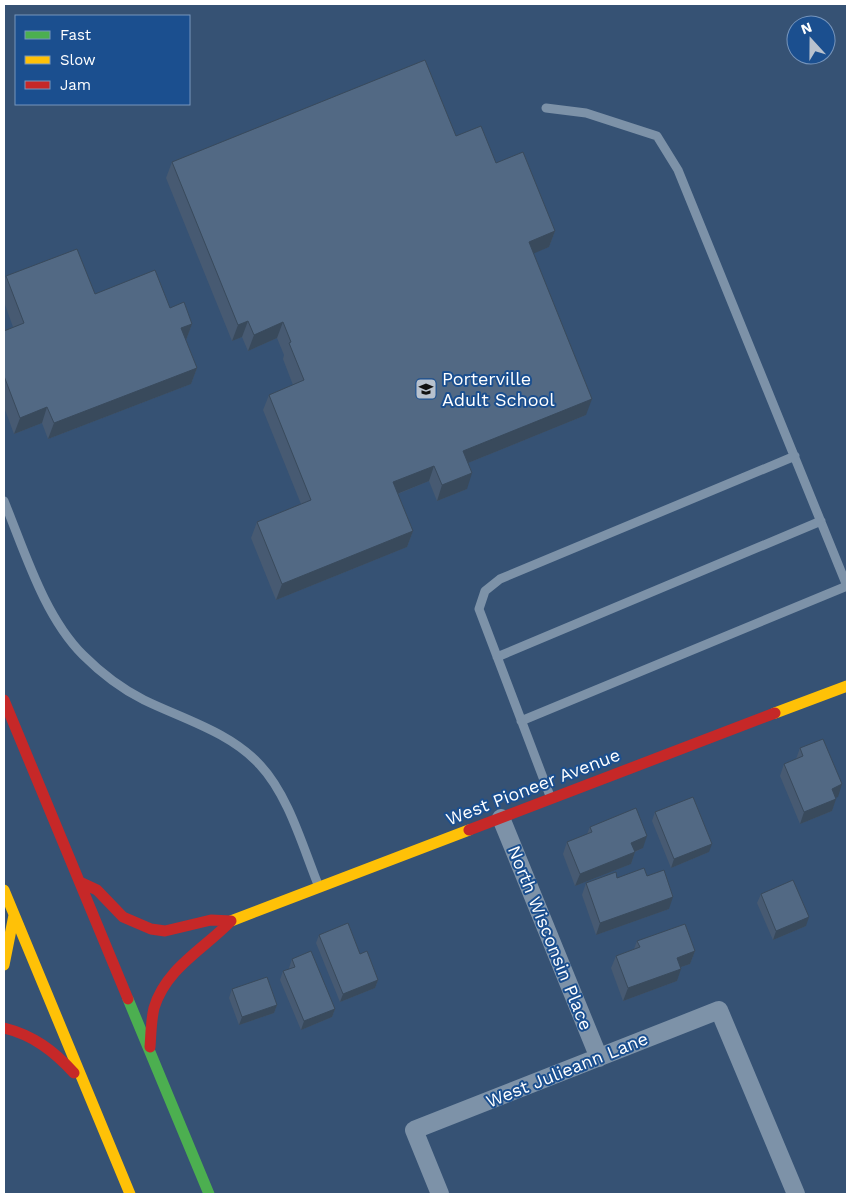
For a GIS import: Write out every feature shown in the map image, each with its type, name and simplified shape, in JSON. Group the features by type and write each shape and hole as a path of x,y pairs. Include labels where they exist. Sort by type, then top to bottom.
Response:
{"main road":[{"name":"West Pioneer Avenue","path":"231,921 847,686"},
{"path":"4,700 209,1194"},
{"path":"79,881 97,890 123,917 150,929 165,931 211,920 231,921"},
{"path":"4,890 130,1194"},
{"path":"4,966 14,915"},
{"path":"150,1051 154,1008 166,981 183,961 210,941 231,921"},
{"path":"4,1028 21,1031 39,1041 59,1056 84,1084"}],"street":[{"name":"North Wisconsin Place","path":"500,818 599,1058"},
{"name":"West Julieann Lane","path":"440,1194 414,1130 719,1010 796,1194"}],"lane":[{"path":"521,721 847,586 678,170 657,136 586,113 546,108"},
{"path":"551,799 479,609 484,591 500,579 795,456"},
{"path":"4,501 42,592 69,640 84,656 122,687 144,700 202,726 240,748 260,764 275,786 290,816 319,887"},
{"path":"497,657 821,521"}],"building":[{"path":"425,60 456,136 481,126 496,163 523,152 555,231 529,242 592,399 463,451 472,473 442,485 434,466 393,482 413,531 282,584 257,522 311,500 269,395 304,380 289,343 291,342 283,322 254,335 248,321 238,325 172,162"},
{"path":"77,249 95,294 155,270 170,308 184,302 192,324 181,328 197,368 54,423 47,407 20,418 4,376 4,331 24,323 6,276"},
{"path":"823,739 842,784 832,789 836,799 804,812 784,764 803,756 800,748"},
{"path":"693,797 712,844 674,859 655,812"},
{"path":"636,808 647,836 631,843 635,852 580,874 567,842 592,832 590,827"},
{"path":"644,868 647,876 664,870 673,897 600,923 586,883 616,872 617,878"},
{"path":"793,880 809,917 776,931 761,894"},
{"path":"348,923 360,954 367,951 378,980 343,994 319,935"},
{"path":"685,924 695,951 677,958 681,969 628,988 616,956 640,947 637,941"},
{"path":"311,951 335,1009 304,1021 283,971 295,967 292,959"},
{"path":"267,977 277,1005 242,1017 232,989"}],"traffic: fast":[{"path":"128,999 209,1194"}],"traffic: slow":[{"path":"775,713 847,686"},
{"path":"231,921 469,830"},
{"path":"4,890 130,1194"},
{"path":"4,965 14,915"}],"traffic: jam":[{"path":"4,700 128,999"},
{"path":"469,830 775,713"},
{"path":"82,883 97,890 123,917 151,929 165,931 211,920 231,921"},
{"path":"150,1047 154,1008 167,981 187,960 231,921"},
{"path":"4,1028 24,1035 42,1045 74,1073"}],"place":[{"name":"Porterville Adult School","path":"426,389"}]}
